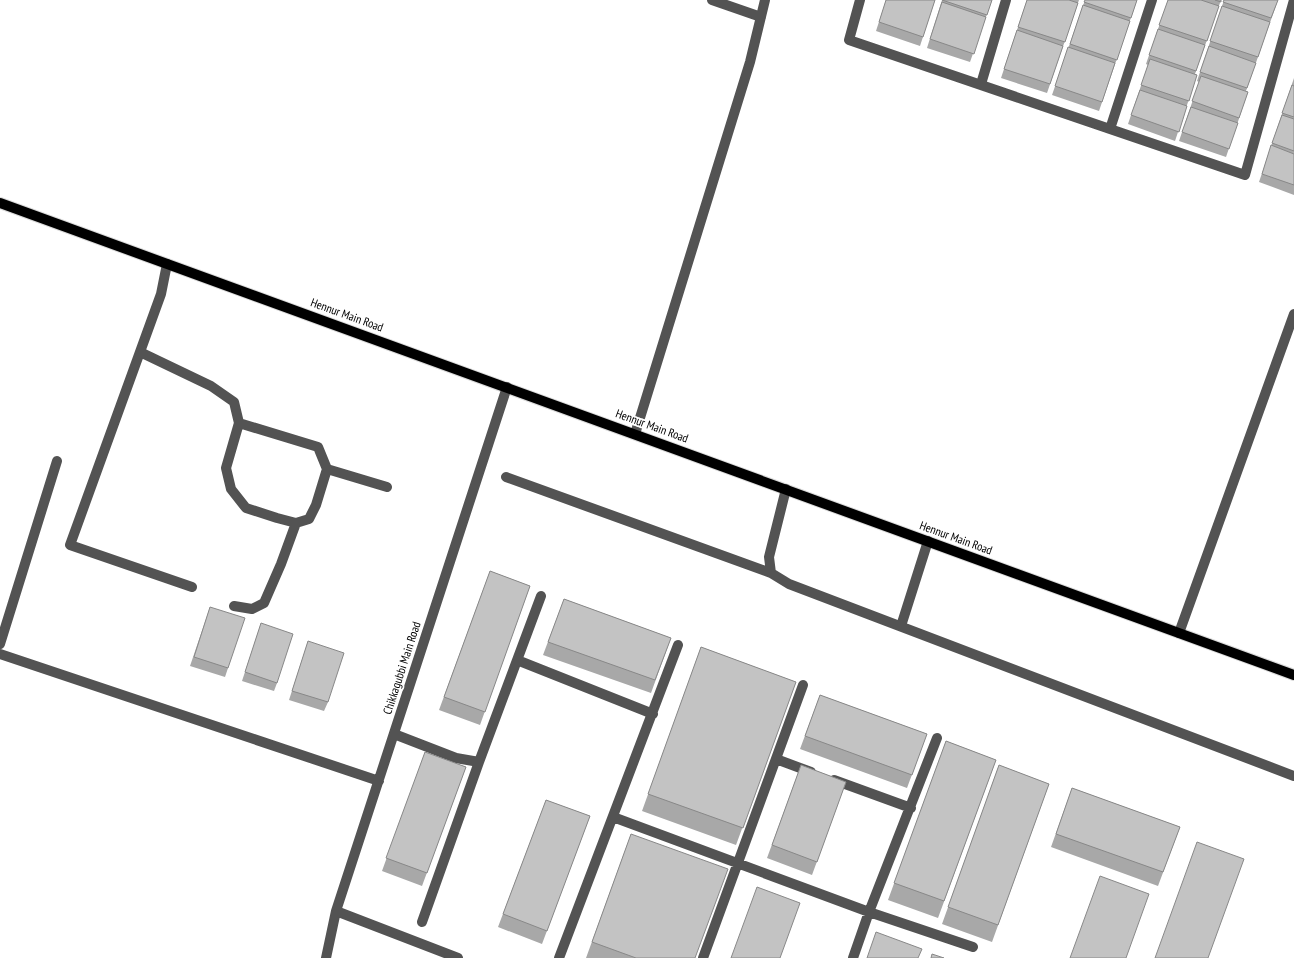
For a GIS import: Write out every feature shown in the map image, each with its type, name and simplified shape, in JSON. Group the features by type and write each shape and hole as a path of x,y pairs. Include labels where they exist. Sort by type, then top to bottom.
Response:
{"main road":[{"name":"Hennur Main Road","path":"0,203 1294,675"}],"street":[{"path":"712,0 761,17"},
{"path":"636,434 750,62 765,0"},
{"path":"860,0 849,40 1245,175 1294,0"},
{"path":"980,84 1006,0"},
{"path":"1110,129 1152,0"},
{"path":"167,264 161,294 70,545 192,587"},
{"path":"1179,633 1294,314"},
{"path":"140,352 211,386 234,402 239,423 226,468 231,489 246,508 296,523 309,519 316,505 327,469 318,447 239,423"},
{"name":"Chikkagubbi Main Road","path":"326,958 336,911 507,387"},
{"path":"0,644 57,461"},
{"path":"327,469 387,487"},
{"path":"506,477 771,573 789,584 1294,776"},
{"path":"771,573 770,557 786,489"},
{"path":"234,606 252,609 264,602 281,564 296,523"},
{"path":"901,626 928,541"},
{"path":"422,922 479,762 542,596"},
{"path":"559,958 678,645"},
{"path":"0,654 379,780"},
{"path":"517,660 652,714"},
{"path":"703,958 803,685"},
{"path":"394,734 456,758 479,762"},
{"path":"853,958 869,912 911,808 937,738"},
{"path":"776,759 911,808"},
{"path":"613,817 869,912 973,947"},
{"path":"336,911 458,958"}],"building":[{"path":"886,0 935,0 923,37 879,22"},
{"path":"942,0 992,0 987,15"},
{"path":"1027,0 1069,0 1078,3 1065,42 1018,27"},
{"path":"1085,0 1137,0 1131,18 1084,2"},
{"path":"1168,0 1201,0 1219,6 1207,41 1159,25"},
{"path":"1224,0 1278,0 1271,18 1223,2"},
{"path":"942,2 986,17 974,54 930,39"},
{"path":"1083,5 1130,21 1117,60 1070,44"},
{"path":"1222,6 1270,22 1258,57 1210,41"},
{"path":"1158,29 1205,45 1196,71 1149,55"},
{"path":"1017,30 1063,46 1050,84 1004,69"},
{"path":"1209,46 1256,63 1247,88 1200,72"},
{"path":"1068,47 1115,63 1102,102 1055,86"},
{"path":"1150,59 1197,75 1189,101 1141,85"},
{"path":"1201,76 1248,92 1239,118 1192,101"},
{"path":"1292,85 1294,86 1294,117 1282,113"},
{"path":"1140,90 1187,106 1179,132 1131,115"},
{"path":"1191,107 1238,123 1229,149 1182,132"},
{"path":"1282,115 1294,119 1294,151 1272,143"},
{"path":"1271,145 1294,154 1294,185 1262,174"},
{"path":"490,571 530,586 485,712 444,697"},
{"path":"564,599 671,638 655,680 548,642"},
{"path":"210,607 245,618 228,668 194,657"},
{"path":"261,623 293,634 277,683 245,672"},
{"path":"308,641 344,653 328,702 292,691"},
{"path":"701,647 796,682 743,828 648,794"},
{"path":"820,695 927,734 912,775 805,736"},
{"path":"946,741 996,760 944,901 894,883"},
{"path":"425,752 466,767 427,873 386,858"},
{"path":"801,765 846,782 817,862 772,845"},
{"path":"999,765 1049,784 998,925 948,907"},
{"path":"1072,788 1180,827 1163,872 1056,834"},
{"path":"546,800 590,816 547,931 503,914"},
{"path":"631,834 728,869 695,958 636,958 592,942"},
{"path":"1197,842 1244,859 1208,958 1155,958"},
{"path":"1100,876 1149,894 1126,958 1070,958"},
{"path":"757,887 800,903 780,958 731,958"},
{"path":"876,932 922,949 918,958 867,958"},
{"path":"932,954 944,958 931,958"}]}
